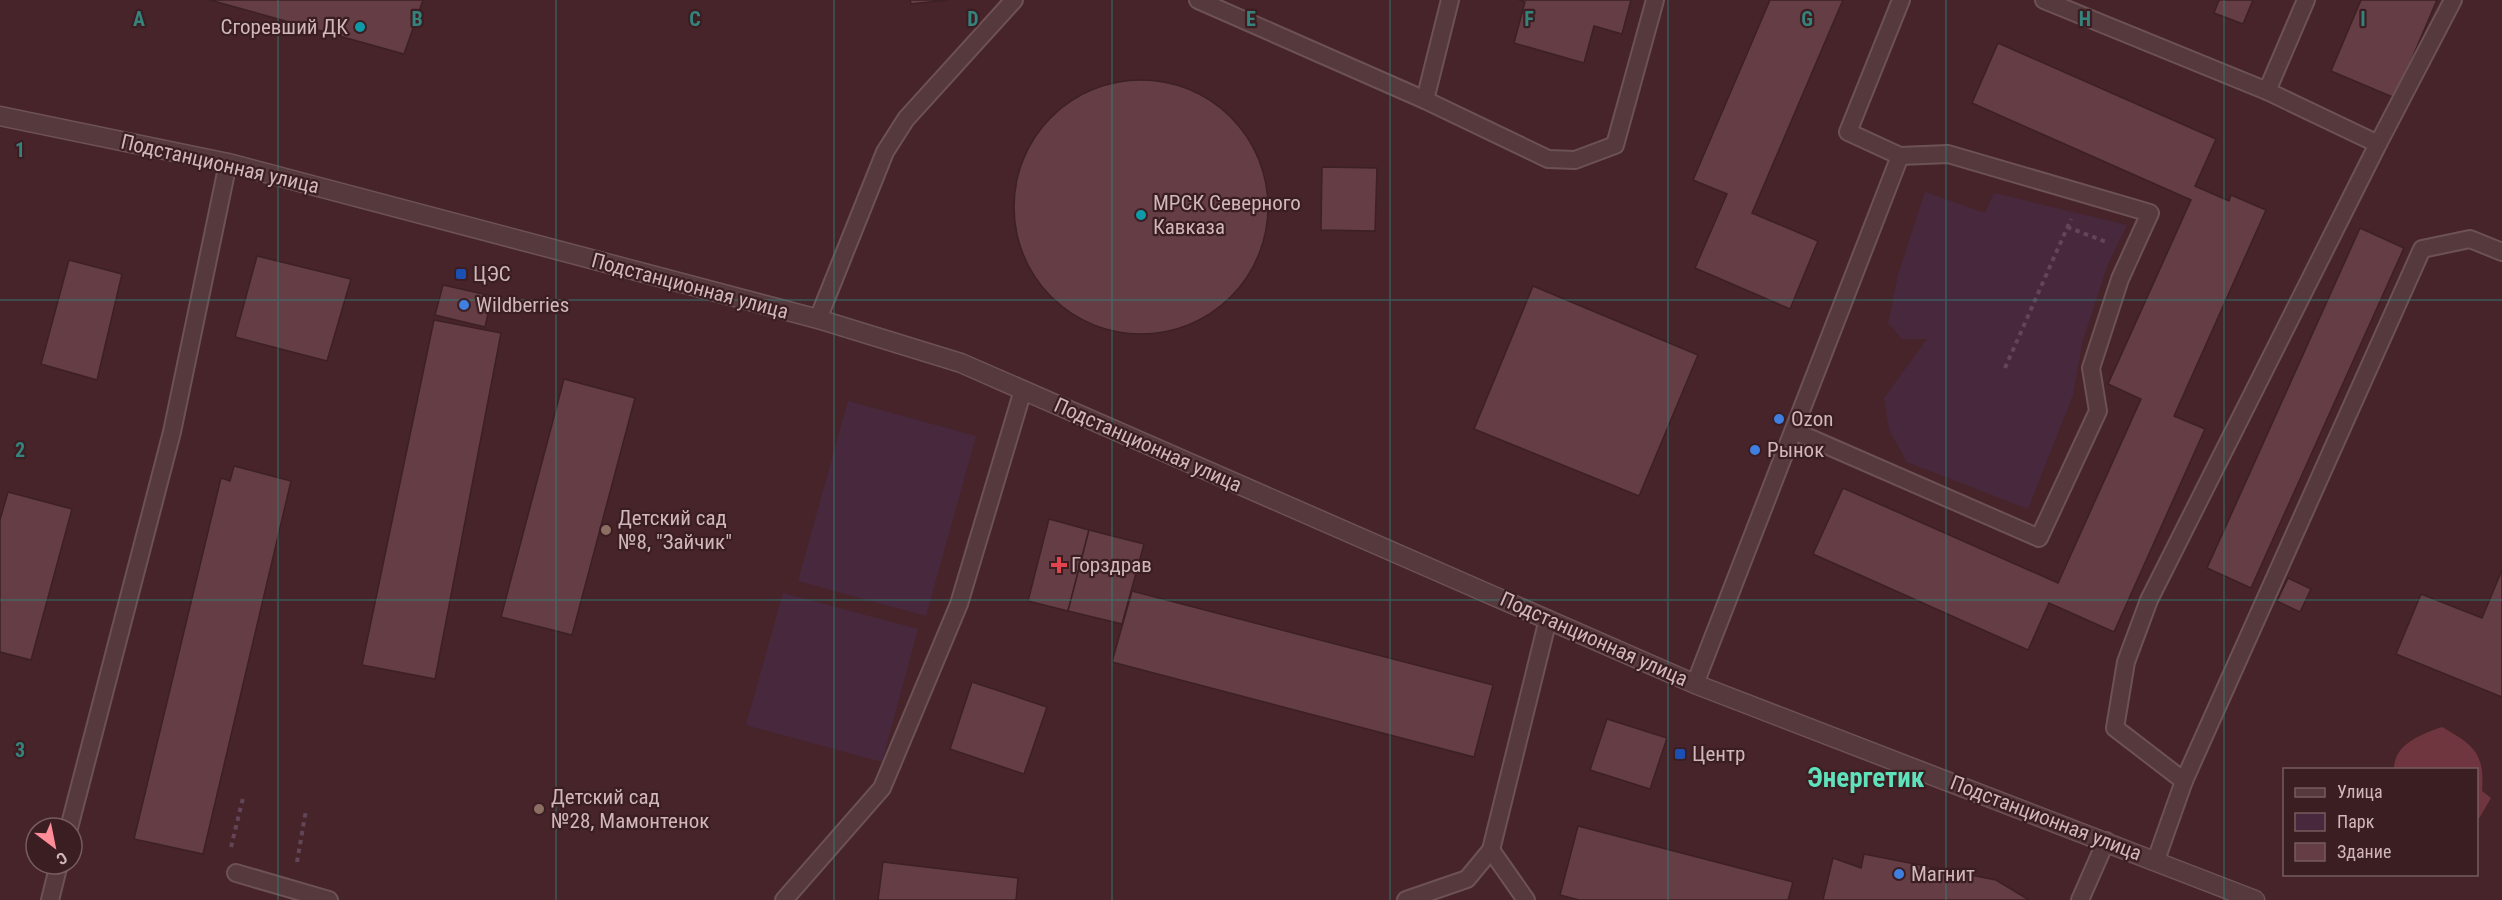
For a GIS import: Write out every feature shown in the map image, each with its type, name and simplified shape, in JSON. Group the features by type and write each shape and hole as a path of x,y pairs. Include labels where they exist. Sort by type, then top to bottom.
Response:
{"street":[{"name":"Подстанционная улица","path":"0,116 228,163 818,320 961,363 1695,684 2255,900"}],"lane":[{"path":"818,320 885,152 906,119 1014,0"},
{"path":"1198,0 1425,100 1548,159 1575,160 1615,145 1655,0"},
{"path":"1425,100 1450,0"},
{"path":"1794,431 2039,538 2098,411 2091,368 2120,279 2150,213 1948,154 1900,156 1848,132 1901,0"},
{"path":"2044,0 2267,91 2378,144"},
{"path":"2267,91 2306,0"},
{"path":"2184,781 2115,728 2126,662 2149,600 2378,144 2453,0"},
{"path":"1695,684 1900,156"},
{"path":"72,816 173,430 228,163"},
{"path":"2156,860 2184,781 2422,249 2470,239 2502,252"},
{"path":"784,900 882,788 959,604 1023,390"},
{"path":"1406,900 1467,879 1491,850 1548,619"},
{"path":"2080,900 2106,841"},
{"path":"1491,850 1526,900"},
{"path":"236,873 329,900"},
{"path":"50,900 56,876"}],"path":[{"path":"2005,368 2083,193"},
{"path":"2067,227 2132,252"},
{"path":"230,850 243,798"},
{"path":"292,889 306,810"}],"green space":[{"path":"1925,192 1985,213 1994,193 2127,225 2108,264 2083,340 2073,395 2028,509 1907,462 1889,430 1884,398 1927,339 1902,339 1888,323 1898,275"},
{"path":"848,401 976,436 926,616 798,581"},
{"path":"783,593 918,629 882,762 746,725"}],"shaded area":[{"path":"2442,727 2462,739 2475,751 2481,767 2482,791 2491,798 2478,820 2478,768 2394,768 2395,760 2404,747 2410,741"}],"building":[{"name":"Сгоревший ДК","path":"210,0 423,0 404,54"},
{"path":"910,0 947,0 911,4"},
{"path":"1519,0 1631,0 1622,34 1594,26 1584,63 1514,43 1525,2"},
{"path":"1770,0 1843,0 1752,213 1818,241 1790,309 1695,268 1727,194 1693,180"},
{"path":"2219,0 2253,0 2243,24 2214,13"},
{"path":"2361,0 2437,0 2395,98 2331,71"},
{"path":"1998,43 2216,139 2195,186 2229,201 2231,195 2266,210 2174,416 2205,429 2114,632 2049,603 2028,650 1813,554 1843,488 2058,583 2141,399 2108,384 2191,200 1972,103"},
{"name":"МРСК Северного Кавказа","path":"1129,80 1153,80 1178,85 1201,95 1231,117 1247,136 1263,170 1268,207 1263,244 1247,278 1231,297 1212,313 1178,329 1153,334 1129,334 1104,329 1081,319 1060,305 1043,288 1029,267 1019,244 1014,219 1014,195 1019,170 1029,147 1043,126 1060,109 1081,95 1104,85"},
{"path":"1322,167 1377,168 1375,231 1321,230"},
{"path":"2360,228 2404,248 2251,588 2207,568"},
{"path":"257,256 351,279 327,361 235,337"},
{"path":"69,260 122,274 97,380 41,364"},
{"name":"Wildberries","path":"443,285 492,296 485,327 435,315"},
{"path":"1533,286 1698,355 1639,496 1474,429"},
{"path":"434,320 501,333 435,679 362,665"},
{"path":"564,379 635,398 572,635 501,617"},
{"path":"234,466 291,481 203,854 134,839 221,478 230,481"},
{"path":"8,492 72,509 31,660 0,652 0,520"},
{"name":"Горздрав","path":"1049,519 1089,530 1068,611 1028,601"},
{"path":"1089,530 1144,544 1122,624 1068,611"},
{"path":"2502,570 2502,697 2396,654 2421,594 2482,618"},
{"path":"2288,578 2311,589 2300,612 2277,601"},
{"path":"1132,591 1493,685 1474,757 1112,662"},
{"path":"972,682 1047,707 1024,774 950,749"},
{"path":"1607,719 1667,738 1650,789 1590,770"},
{"path":"1578,826 1793,882 1788,900 1579,900 1560,895"},
{"name":"Магнит","path":"1864,854 1996,880 2029,900 1823,900 1833,858 1861,868"},
{"path":"883,862 1018,878 1016,900 878,900"}],"place":[{"name":"Сгоревший ДК","path":"360,27"},
{"name":"МРСК Северного Кавказа","path":"1141,215"},
{"name":"ЦЭС","path":"461,274"},
{"name":"Wildberries","path":"464,305"},
{"name":"Ozon","path":"1779,419"},
{"name":"Рынок","path":"1755,450"},
{"name":"Детский сад №8, \"Зайчик\"","path":"606,530"},
{"name":"Горздрав","path":"1059,565"},
{"name":"Центр","path":"1680,754"},
{"name":"Детский сад №28, Мамонтенок","path":"539,809"},
{"name":"Магнит","path":"1899,874"}],"district":[{"name":"Энергетик","path":"1866,778"}]}
